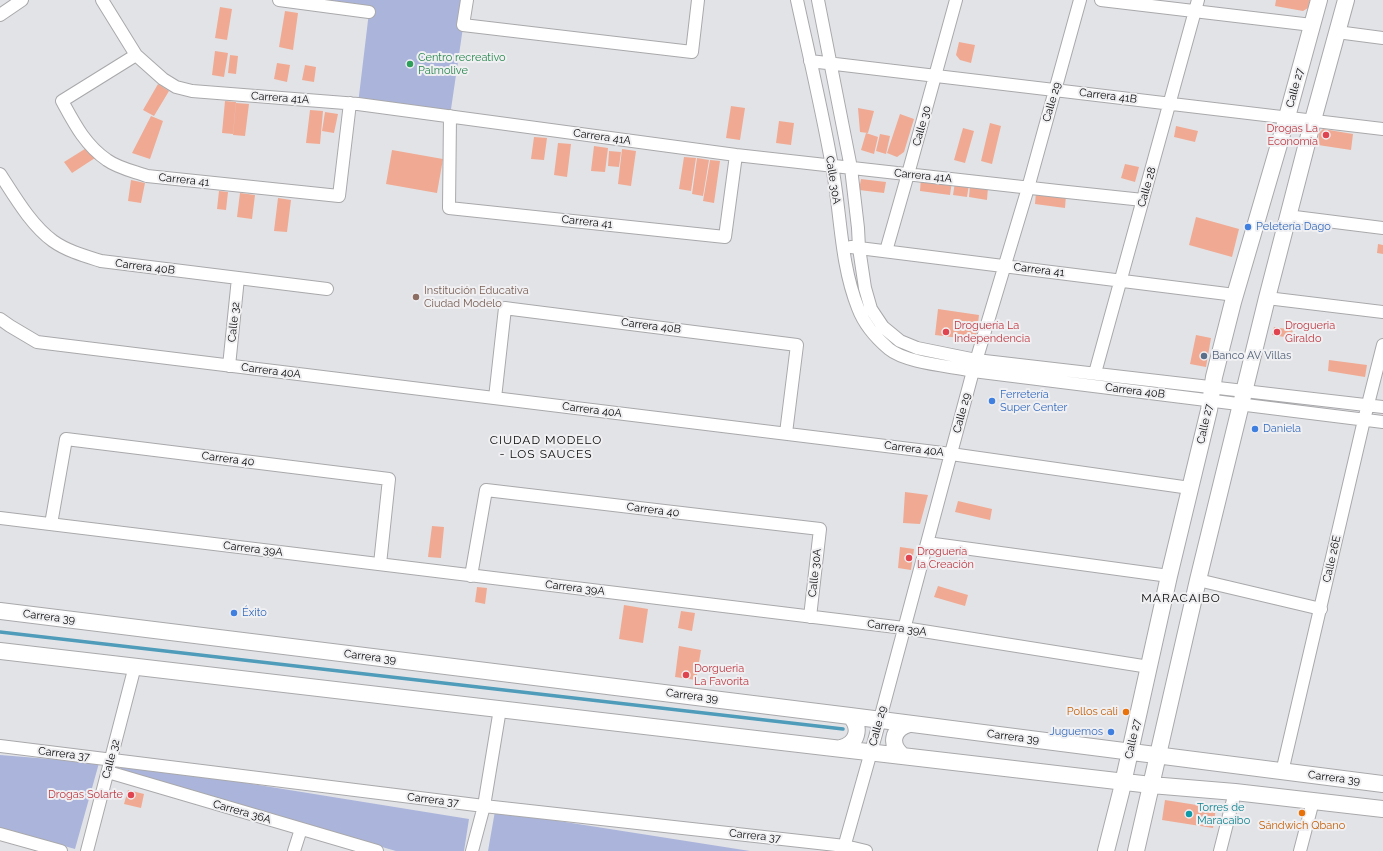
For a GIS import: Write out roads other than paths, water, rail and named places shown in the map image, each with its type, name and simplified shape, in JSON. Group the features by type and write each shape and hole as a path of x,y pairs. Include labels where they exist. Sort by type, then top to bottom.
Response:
{"main road":[{"name":"Calle 27","path":"1106,851 1124,781 1214,377 1235,295 1287,117 1319,0"},
{"path":"1136,851 1198,580 1287,216 1346,0"},
{"name":"Carrera 39","path":"0,611 850,716 1383,784"},
{"path":"0,651 1151,785 1235,792 1383,809"},
{"path":"841,748 850,745 857,733 856,724 850,716"},
{"path":"903,756 896,748 894,738 900,729 909,724"}],"street":[{"path":"0,15 22,0"},
{"name":"Carrera 41A","path":"102,0 136,54 164,79 176,87 192,91 350,103 832,167 1143,200"},
{"path":"279,0 369,12"},
{"path":"467,0 463,25 692,52 698,0"},
{"name":"Calle 30A","path":"797,0 832,167 849,281 858,309 870,330 890,350"},
{"name":"Calle 30A","path":"818,0 851,168 859,248 865,288 871,309 883,327 900,341"},
{"name":"Calle 30","path":"886,251 956,0"},
{"name":"Calle 29","path":"844,848 975,365 1028,188 1080,0"},
{"path":"1101,0 1196,6 1312,25"},
{"name":"Calle 28","path":"1095,374 1196,6"},
{"path":"1338,32 1383,38"},
{"name":"Carrera 41","path":"136,54 62,101 80,133 92,147 107,160 126,169 147,176 339,196 350,103"},
{"name":"Carrera 41B","path":"810,61 1383,129"},
{"name":"Carrera 41","path":"450,116 449,208 725,237 736,155"},
{"name":"Carrera 40B","path":"0,174 28,217 53,241 75,253 101,261 327,289"},
{"path":"1287,216 1383,228"},
{"name":"Carrera 41","path":"843,246 1235,295"},
{"name":"Calle 32","path":"229,366 238,278"},
{"path":"1267,298 1383,312"},
{"name":"Carrera 40B","path":"495,398 505,308 797,344 786,433"},
{"name":"Carrera 40A","path":"0,319 37,342 786,433 951,454 1190,488"},
{"name":"Carrera 40B","path":"900,341 975,365 1243,398 1364,420 1383,422"},
{"name":"Calle 26E","path":"1282,772 1364,420 1383,345"},
{"name":"Carrera 40B","path":"890,350 916,360 1095,374 1211,394"},
{"name":"Carrera 40B","path":"1243,398 1383,407"},
{"name":"Carrera 40","path":"51,524 66,439 389,479 380,564"},
{"name":"Carrera 40","path":"471,576 486,490 700,516 820,528"},
{"name":"Carrera 39A","path":"0,518 904,628 1149,667"},
{"name":"Calle 30A","path":"810,617 820,528"},
{"path":"927,542 1169,576"},
{"path":"1198,580 1321,608"},
{"name":"Calle 32","path":"87,851 135,666"},
{"path":"472,851 484,806 500,709"},
{"name":"Carrera 37","path":"0,746 484,806 866,851"},
{"name":"Carrera 36A","path":"108,772 377,851"},
{"path":"1220,851 1235,792"},
{"path":"1300,851 1313,801"},
{"path":"294,851 301,829"},
{"path":"0,834 61,851"}],"waterway":[{"path":"0,632 843,729"}],"place":[{"name":"Centro recreativo Palmolive","path":"410,64"},
{"name":"Drogas La Economía","path":"1326,135"},
{"name":"Peletería Dago","path":"1248,227"},
{"name":"Institución Educativa Ciudad Modelo","path":"416,297"},
{"name":"Droguería La Independencia","path":"946,332"},
{"name":"Drogueria Giraldo","path":"1277,332"},
{"name":"Banco AV Villas","path":"1204,356"},
{"name":"Ferretería Super Center","path":"992,401"},
{"name":"Daniela","path":"1255,429"},
{"name":"Droguería la Creación","path":"909,558"},
{"name":"Éxito","path":"234,613"},
{"name":"Dorgueria La Favorita","path":"686,675"},
{"name":"Pollos cali","path":"1126,712"},
{"name":"Juguemos","path":"1111,732"},
{"name":"Drogas Solarte","path":"131,795"},
{"name":"Sándwich Qbano","path":"1302,813"},
{"name":"Torres de Maracaibo","path":"1189,814"}],"district":[{"name":"CIUDAD MODELO - LOS SAUCES","path":"546,447"},
{"name":"MARACAIBO","path":"1181,598"}]}
